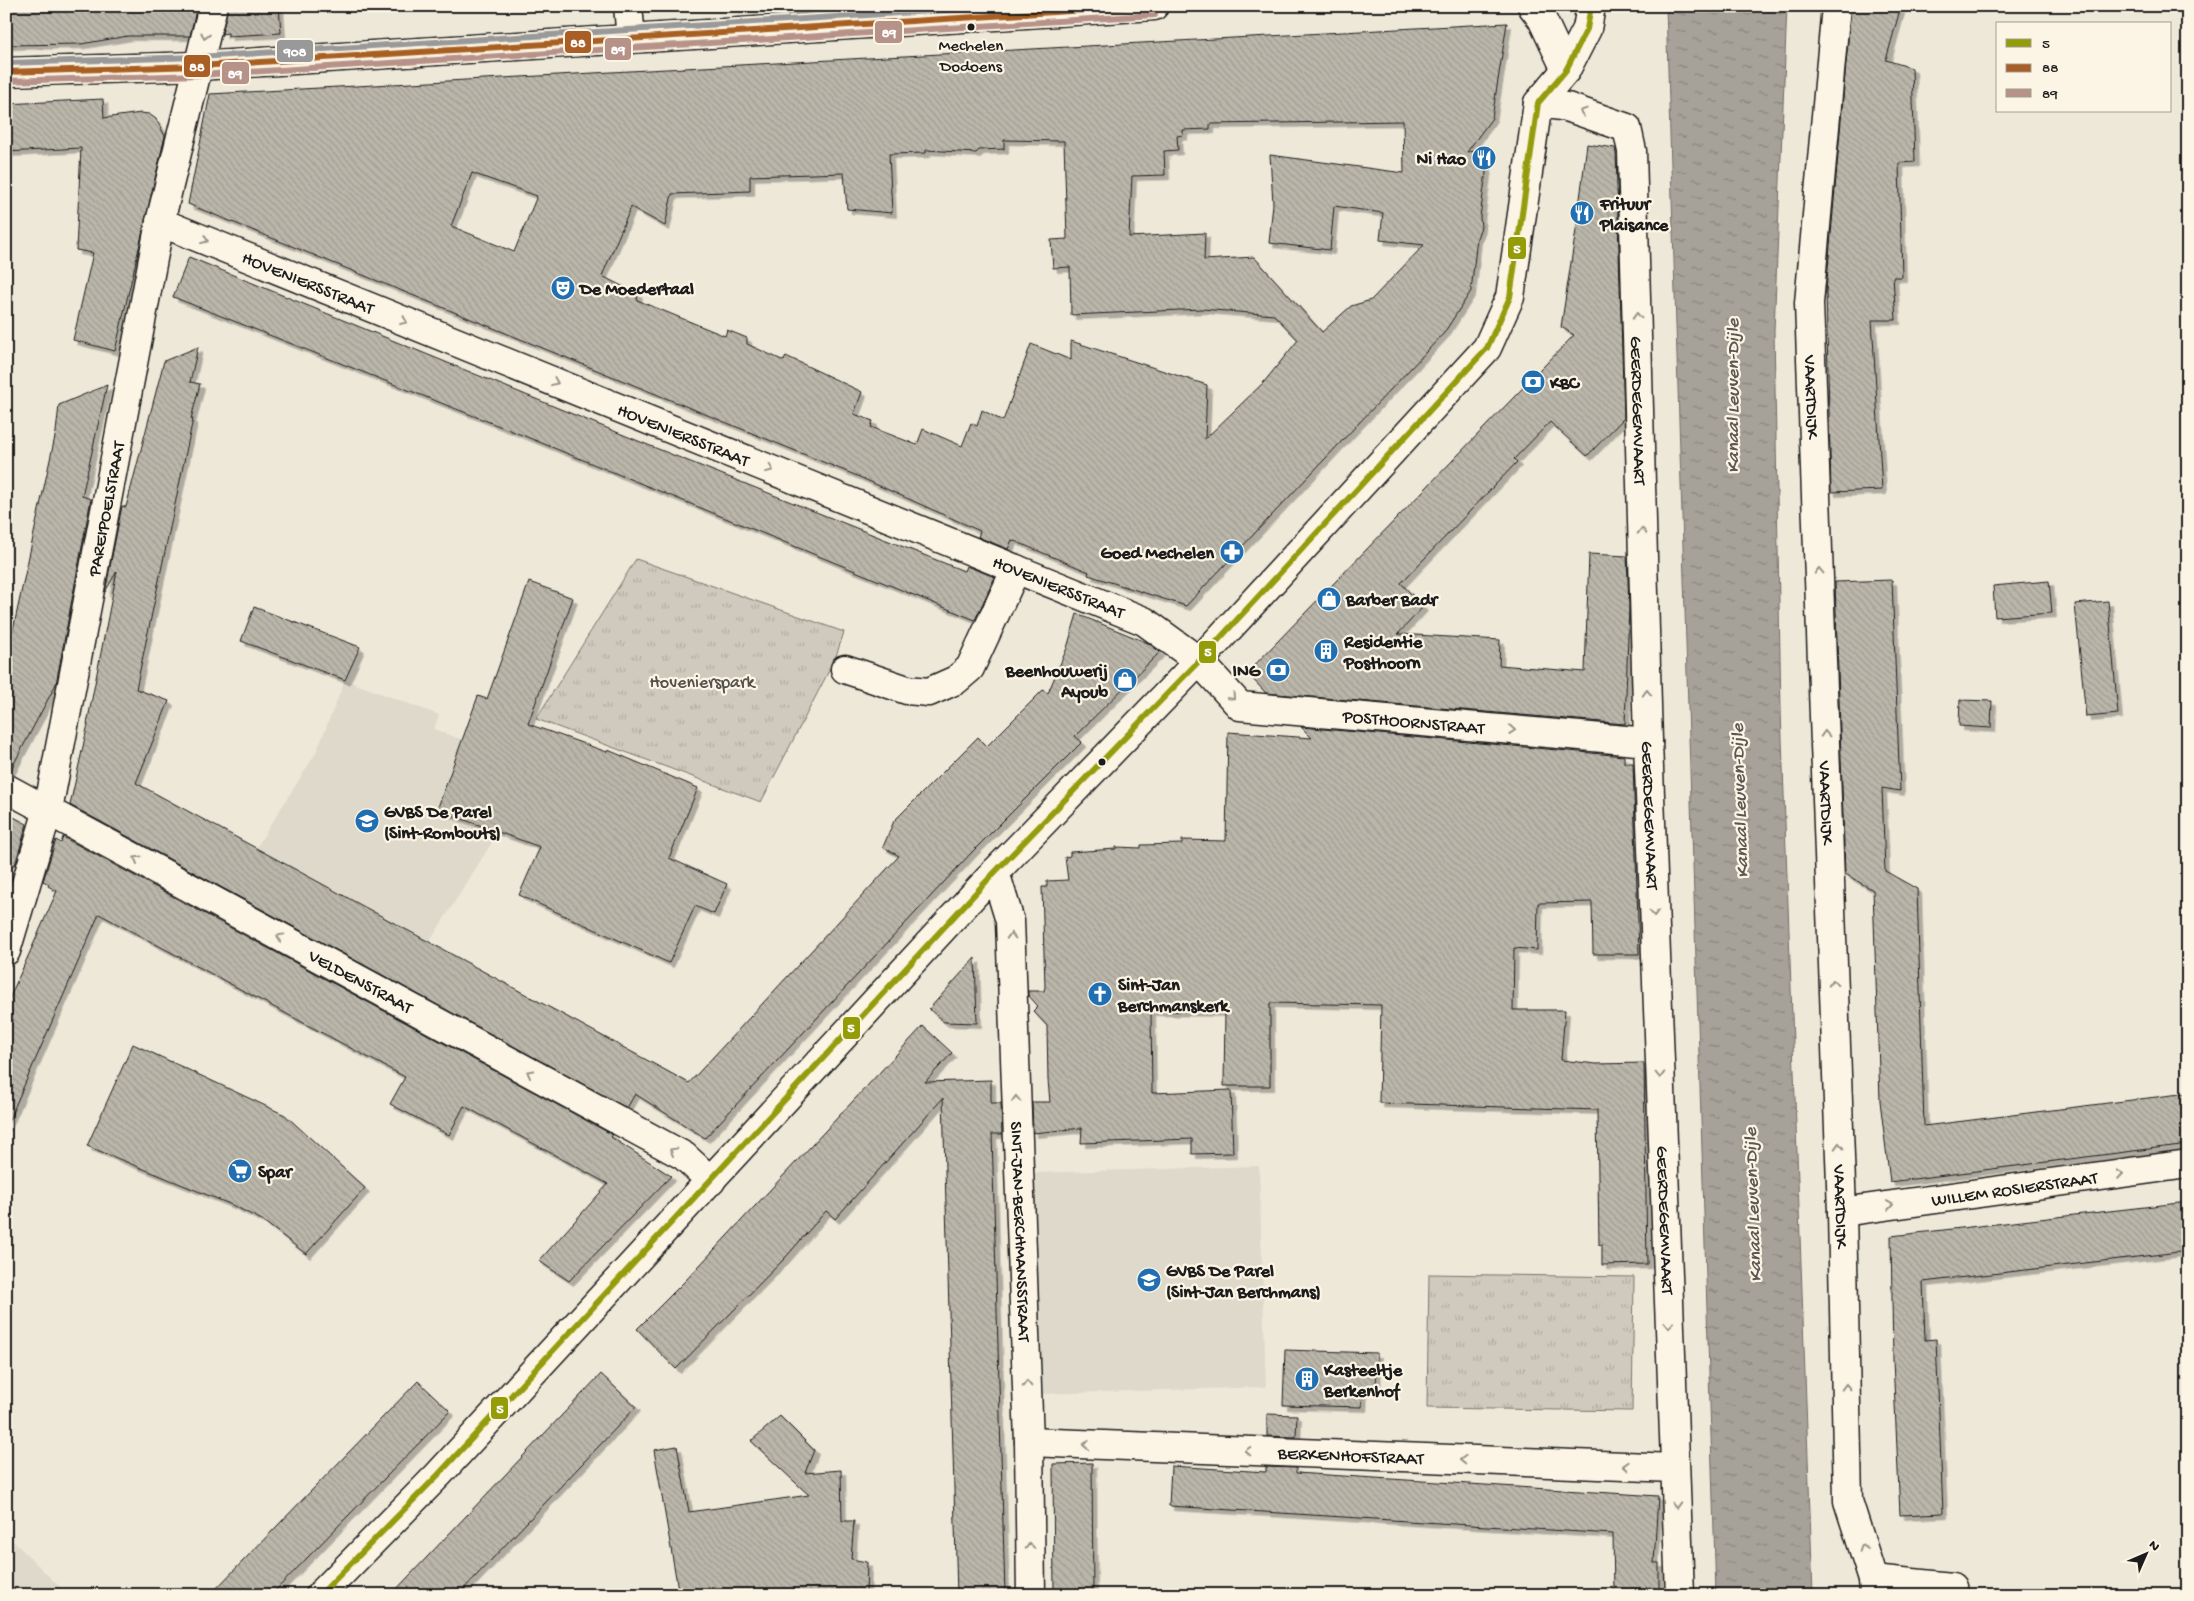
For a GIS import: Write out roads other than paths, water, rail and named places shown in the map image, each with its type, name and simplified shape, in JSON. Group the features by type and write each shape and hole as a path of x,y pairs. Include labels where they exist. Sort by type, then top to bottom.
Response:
{"street":[{"name":"PAREIPOELSTRAAT","path":"6,950 48,810 160,222 213,6"},
{"path":"628,6 631,39"},
{"path":"6,72 198,66 1111,7 1154,6"},
{"path":"1532,6 1542,19 1566,70"},
{"path":"320,1595 438,1475 996,872 1199,661 1487,348 1510,297 1538,103 1566,70 1587,29 1591,6"},
{"name":"VAARTDIJK","path":"1836,6 1809,302 1842,1212 1848,1501 1874,1587"},
{"name":"GEERDEGEMVAART","path":"1538,103 1567,107 1627,128 1632,150 1648,742 1680,1595"},
{"name":"HOVENIERSSTRAAT","path":"160,222 1144,621 1199,661"},
{"path":"845,669 907,690 929,692 956,680 970,668 1016,569"},
{"name":"POSTHOORNSTRAAT","path":"1199,661 1240,706 1648,742"},
{"name":"VELDENSTRAAT","path":"6,788 684,1156 711,1181"},
{"name":"SINT-JAN-BERCHMANSSTRAAT","path":"996,872 1010,921 1029,1442 1031,1595"},
{"name":"WILLEM ROSIERSTRAAT","path":"1842,1212 2188,1164"},
{"name":"BERKENHOFSTRAAT","path":"1029,1442 1674,1468"},
{"path":"1874,1587 1952,1587 1954,1595"}],"water":[{"name":"Kanaal Leuven-Dijle","path":"1787,6 1774,331 1781,711 1813,1595 1716,1595 1666,7"}],"place":[{"name":"Mechelen Dodoens","path":"971,27"},
{"name":"Ni Hao","path":"1484,158"},
{"name":"Frituur Plaisance","path":"1582,213"},
{"name":"De Moedertaal","path":"563,288"},
{"name":"KBC","path":"1533,382"},
{"name":"Goed Mechelen","path":"1232,552"},
{"name":"Barber Badr","path":"1329,599"},
{"name":"Residentie Posthoorn","path":"1326,651"},
{"name":"ING","path":"1278,670"},
{"name":"Beenhouwerij Ayoub","path":"1125,680"},
{"name":"GVBS De Parel (Sint-Rombouts)","path":"367,821"},
{"name":"Sint-Jan Berchmanskerk","path":"1100,994"},
{"name":"Spar","path":"240,1171"},
{"name":"GVBS De Parel (Sint-Jan Berchmans)","path":"1149,1280"},
{"name":"Kasteeltje Berkenhof","path":"1307,1379"}],"park label":[{"name":"Hovenierspark","path":"702,681"}]}
